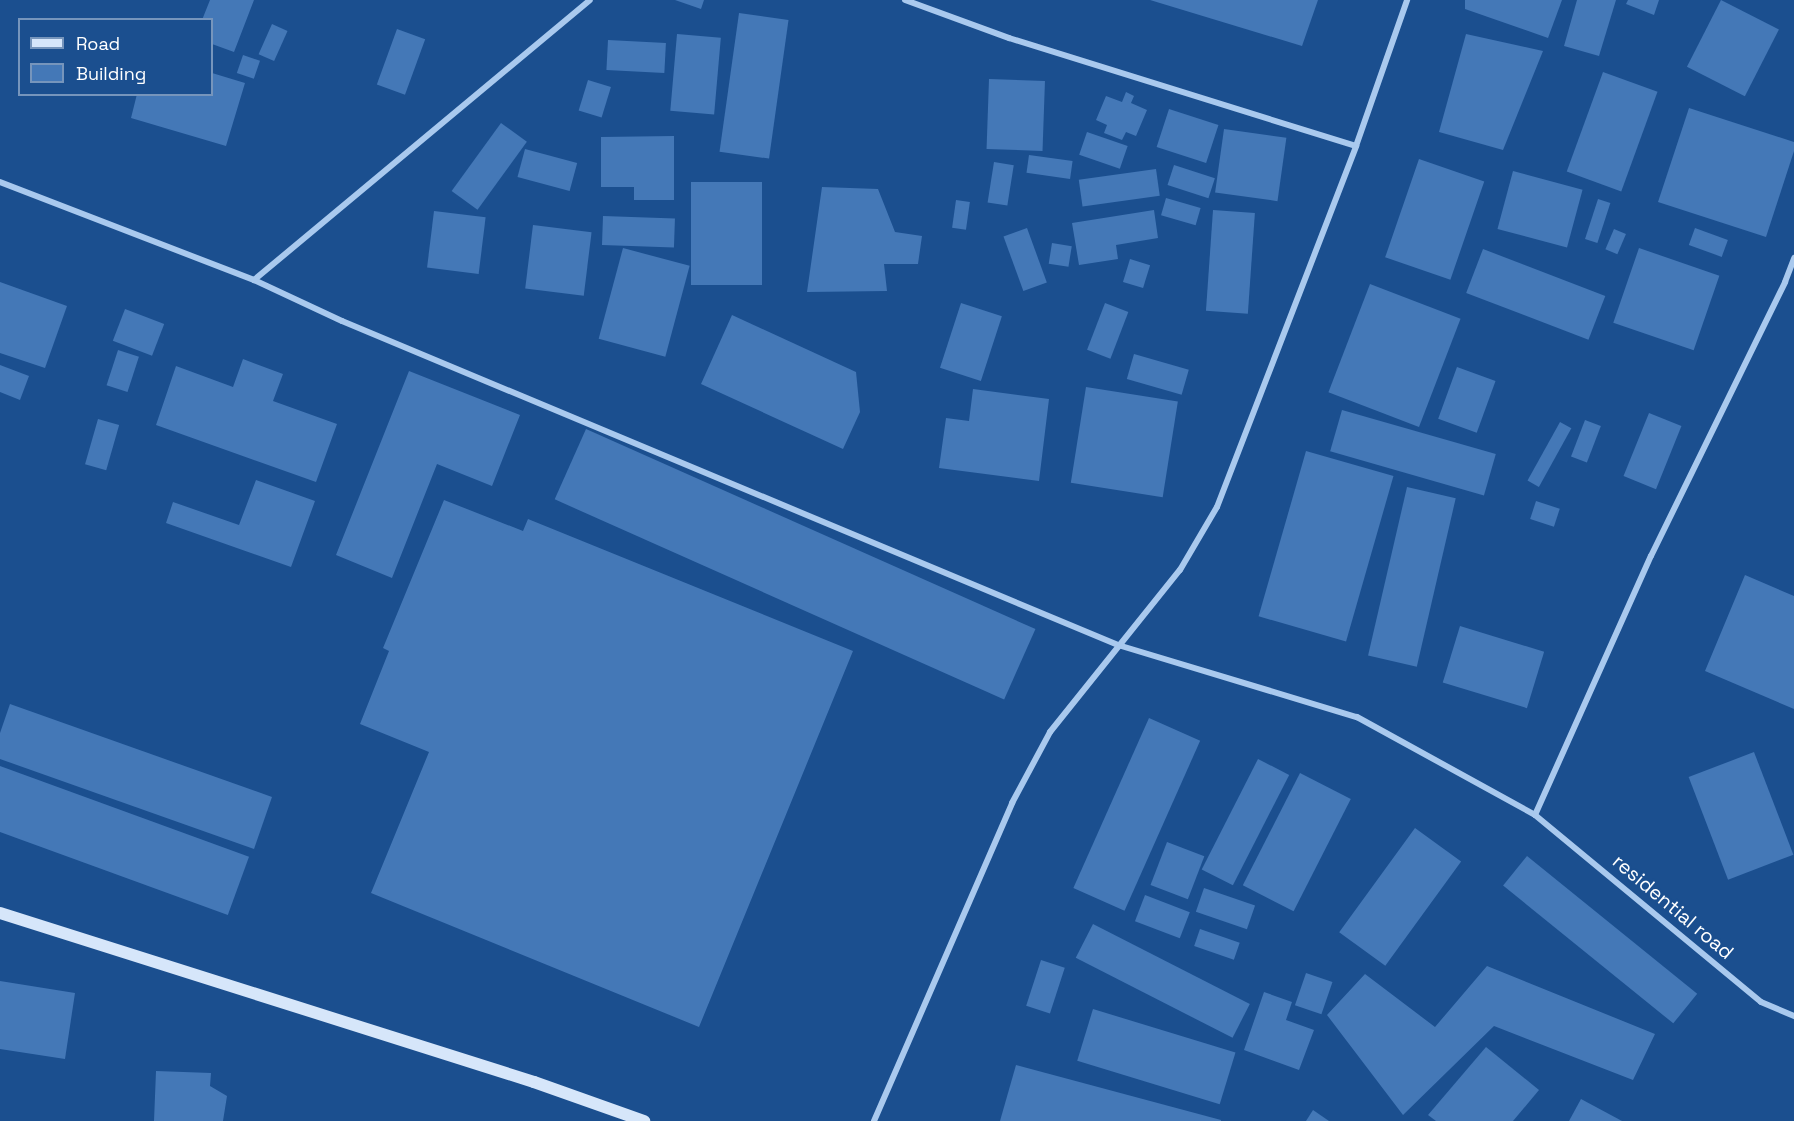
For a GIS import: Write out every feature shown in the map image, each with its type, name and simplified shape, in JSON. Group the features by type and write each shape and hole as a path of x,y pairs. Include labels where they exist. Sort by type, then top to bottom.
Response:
{"main road":[{"path":"0,913 534,1082 644,1121"}],"street":[{"path":"254,280 590,0"},
{"path":"905,0 1009,38 1356,146"},
{"path":"874,1121 1012,803 1050,732 1180,570 1217,507 1356,146 1407,0"},
{"name":"residential road","path":"0,182 254,280 342,321 1118,645 1357,717 1535,816 1761,1002 1794,1016"},
{"path":"1535,816 1651,556 1785,282 1794,258"},
{"path":"1785,282 1794,284"}],"building":[{"path":"210,0 254,0 234,52 213,44 213,18 203,18"},
{"path":"675,0 704,0 701,9"},
{"path":"1150,0 1318,0 1302,46"},
{"path":"1465,0 1562,0 1548,38 1465,9"},
{"path":"1577,0 1616,0 1599,56 1564,46"},
{"path":"1628,0 1659,0 1654,15 1626,4"},
{"path":"1721,0 1779,30 1745,96 1687,67"},
{"path":"739,13 789,20 769,159 720,152"},
{"path":"272,24 288,31 274,61 259,54"},
{"path":"397,29 425,39 405,95 377,84"},
{"path":"677,34 721,38 714,115 670,111"},
{"path":"1466,34 1543,51 1503,150 1439,132"},
{"path":"608,40 666,43 664,73 606,70"},
{"path":"243,55 260,61 254,79 237,73"},
{"path":"1603,72 1658,92 1621,191 1567,172"},
{"path":"213,73 245,83 226,146 131,118 136,96 213,96"},
{"path":"989,79 1045,81 1043,151 987,149"},
{"path":"588,80 611,87 602,118 579,111"},
{"path":"1126,92 1134,96 1131,103 1147,110 1136,136 1126,132 1122,140 1104,133 1107,125 1096,120 1106,96 1122,102"},
{"path":"1689,108 1794,142 1794,151 1766,237 1658,202"},
{"path":"1169,109 1218,125 1206,163 1157,147"},
{"path":"501,123 527,142 478,210 452,191"},
{"path":"1224,129 1286,138 1277,201 1215,192"},
{"path":"1087,132 1128,146 1120,169 1079,155"},
{"path":"674,136 674,200 634,200 634,187 601,187 601,137"},
{"path":"525,149 577,163 570,191 517,177"},
{"path":"1029,155 1073,161 1070,179 1026,173"},
{"path":"1419,159 1484,181 1450,280 1385,257"},
{"path":"994,162 1014,165 1007,206 988,202"},
{"path":"1174,165 1215,178 1208,198 1168,185"},
{"path":"1156,169 1160,196 1083,207 1079,180"},
{"path":"1513,171 1583,190 1567,248 1497,229"},
{"path":"691,182 762,182 762,285 691,285"},
{"path":"822,187 878,189 895,232 922,236 918,264 884,264 887,291 807,292"},
{"path":"1166,198 1201,208 1196,225 1161,215"},
{"path":"1598,199 1610,203 1597,243 1585,239"},
{"path":"956,200 970,202 966,230 952,228"},
{"path":"1154,210 1158,238 1116,245 1118,259 1079,265 1072,223"},
{"path":"1213,210 1255,213 1248,314 1206,311"},
{"path":"434,211 486,217 479,274 427,268"},
{"path":"603,216 675,219 674,247 602,245"},
{"path":"533,225 592,232 584,296 525,289"},
{"path":"1027,228 1047,283 1023,291 1004,237"},
{"path":"1695,228 1728,240 1722,257 1689,245"},
{"path":"1614,229 1626,234 1617,254 1605,249"},
{"path":"1052,243 1072,246 1068,267 1049,264"},
{"path":"623,248 690,266 665,357 599,339"},
{"path":"1639,248 1719,276 1694,350 1613,323"},
{"path":"1483,249 1605,296 1588,340 1466,293"},
{"path":"1130,259 1150,265 1143,288 1123,282"},
{"path":"0,282 67,306 45,368 0,353"},
{"path":"1370,284 1461,319 1419,427 1328,392"},
{"path":"961,303 1002,316 981,381 940,368"},
{"path":"1105,303 1128,312 1110,359 1087,350"},
{"path":"125,309 164,324 152,356 113,341"},
{"path":"732,315 856,372 860,412 843,449 701,384"},
{"path":"118,350 139,357 127,392 107,385"},
{"path":"1134,354 1189,370 1182,395 1127,379"},
{"path":"243,359 283,374 273,401 337,424 316,482 156,425 176,366 233,387"},
{"path":"0,365 29,376 20,400 0,392"},
{"path":"1457,367 1496,381 1477,433 1438,419"},
{"path":"409,371 520,415 492,486 437,464 392,578 336,555"},
{"path":"1086,387 1178,402 1163,497 1071,483"},
{"path":"973,389 1049,399 1039,481 939,468 946,418 969,421"},
{"path":"1342,410 1496,454 1484,495 1330,451"},
{"path":"1649,413 1681,426 1656,489 1624,476"},
{"path":"98,419 119,425 106,470 85,464"},
{"path":"1585,420 1601,426 1587,463 1571,456"},
{"path":"1560,422 1571,428 1539,487 1528,481"},
{"path":"586,429 1035,629 1004,699 555,499"},
{"path":"1306,451 1393,476 1346,641 1259,616"},
{"path":"256,480 315,501 291,567 166,523 173,502 239,525"},
{"path":"1407,487 1456,498 1417,667 1368,656"},
{"path":"444,500 523,531 528,519 853,651 699,1027 371,893 429,752 360,724 389,651 383,648"},
{"path":"1536,501 1560,509 1554,527 1530,519"},
{"path":"1745,575 1794,596 1794,709 1705,671"},
{"path":"1460,626 1544,652 1527,708 1443,682"},
{"path":"10,704 272,797 254,849 0,759 0,733"},
{"path":"1149,718 1200,741 1125,911 1073,888"},
{"path":"1754,752 1793,855 1728,880 1689,777"},
{"path":"1258,759 1289,775 1233,885 1202,869"},
{"path":"0,766 249,857 228,915 0,832"},
{"path":"1300,773 1351,799 1294,911 1243,885"},
{"path":"1415,828 1461,862 1385,966 1339,932"},
{"path":"1167,842 1204,856 1188,899 1151,885"},
{"path":"1527,856 1697,994 1673,1023 1503,886"},
{"path":"1204,888 1255,906 1247,929 1196,912"},
{"path":"1145,895 1190,912 1180,938 1135,921"},
{"path":"1093,924 1250,1004 1233,1038 1076,958"},
{"path":"1200,929 1240,943 1234,960 1194,946"},
{"path":"1041,960 1065,968 1050,1013 1026,1006"},
{"path":"1487,966 1655,1034 1633,1080 1494,1026 1403,1115 1327,1015 1365,974 1435,1027"},
{"path":"1306,973 1332,982 1321,1014 1295,1005"},
{"path":"0,981 75,993 65,1059 0,1049"},
{"path":"1264,992 1292,1002 1286,1020 1314,1030 1299,1070 1244,1050"},
{"path":"1093,1009 1235,1053 1220,1104 1077,1061"},
{"path":"1486,1047 1539,1090 1513,1121 1436,1121 1428,1115"},
{"path":"1016,1065 1221,1120 1221,1121 1000,1121"},
{"path":"156,1071 211,1073 210,1086 227,1096 223,1121 154,1121"},
{"path":"1581,1099 1622,1121 1569,1121"},
{"path":"1313,1110 1329,1121 1306,1121"}]}
